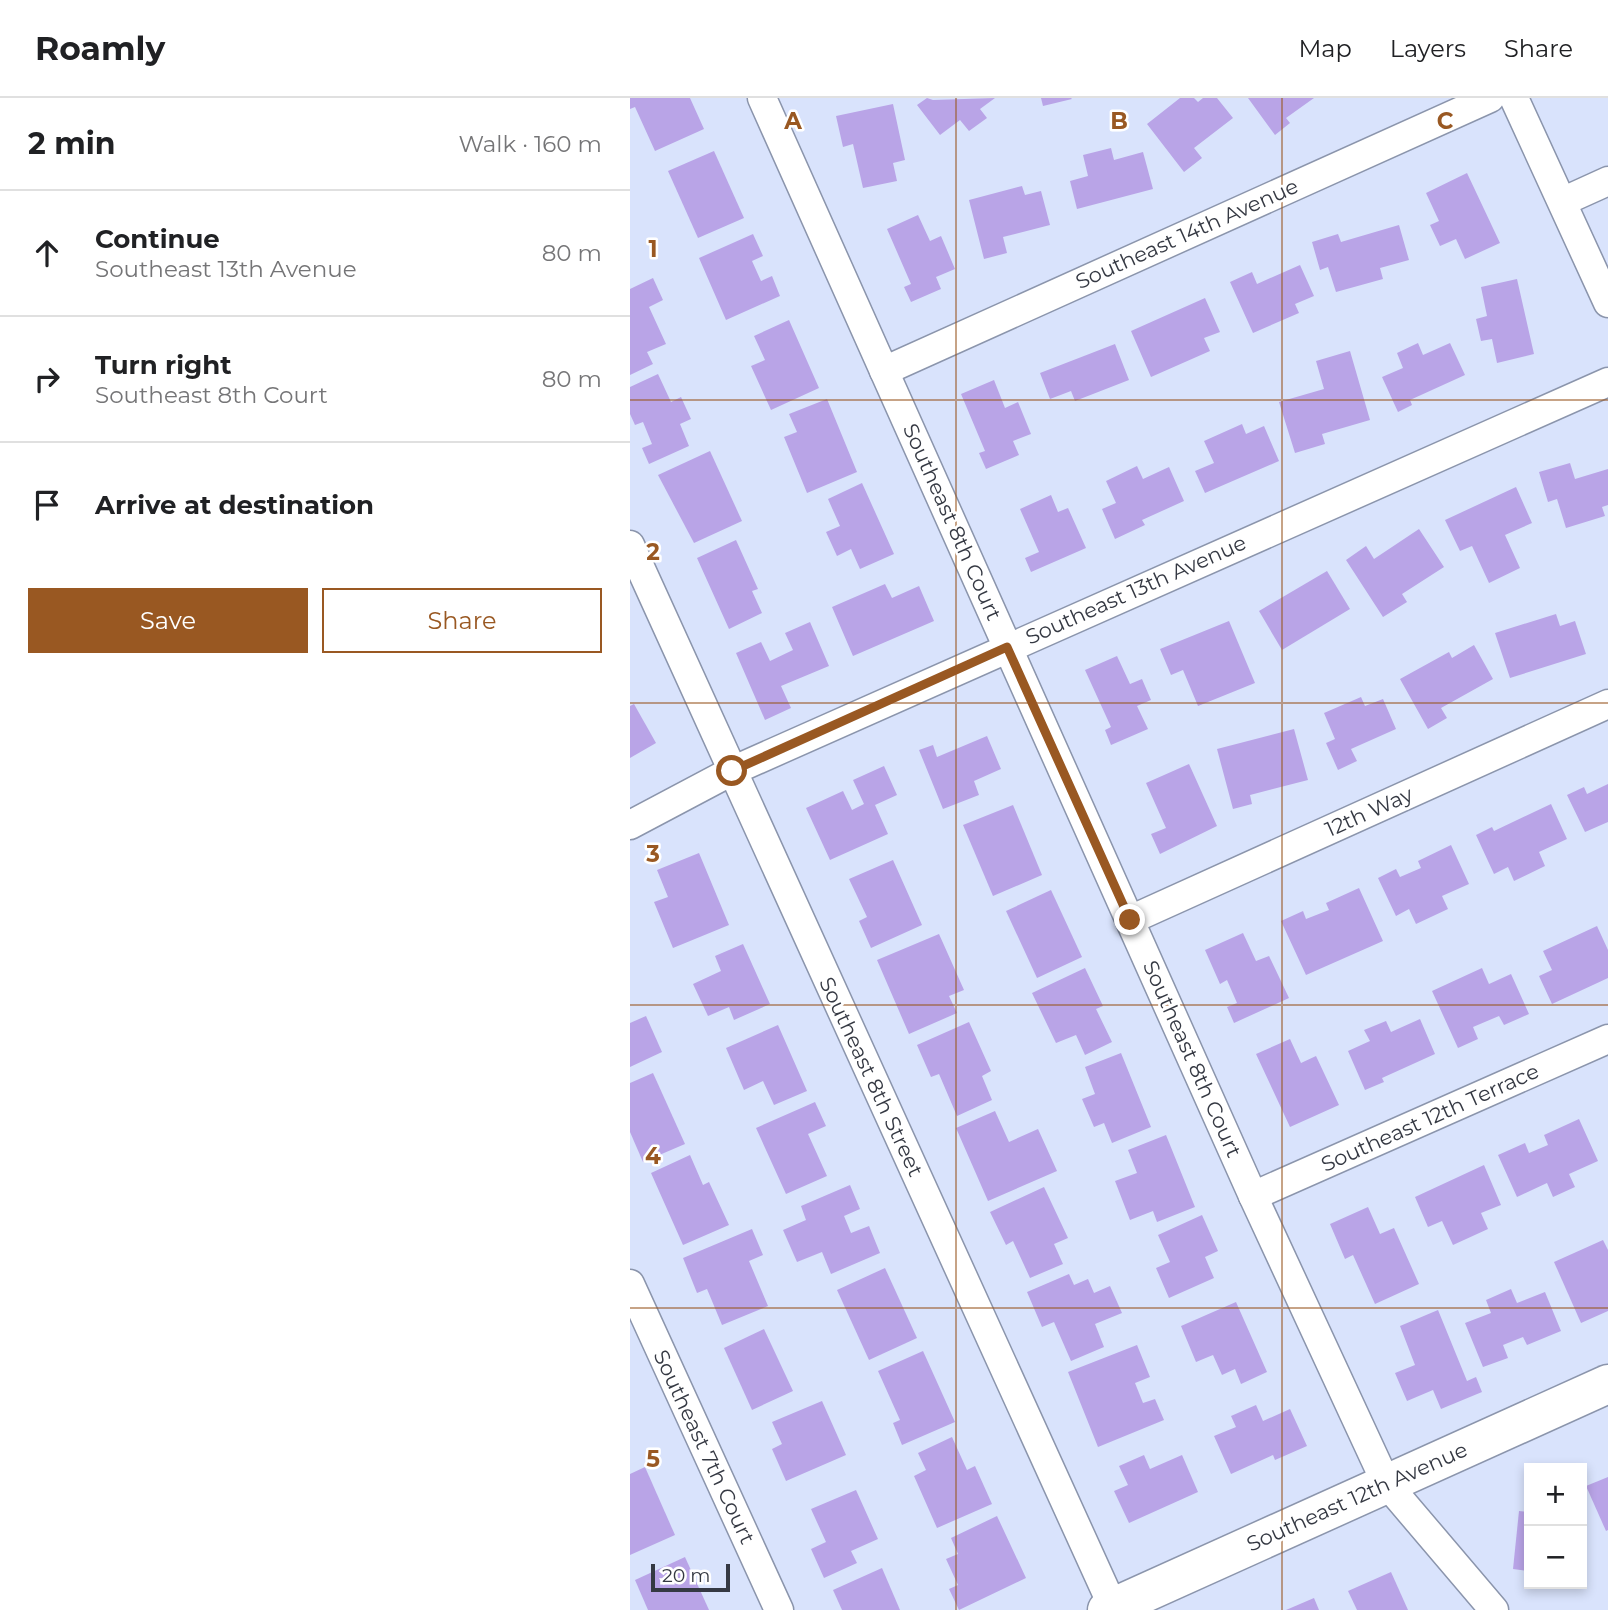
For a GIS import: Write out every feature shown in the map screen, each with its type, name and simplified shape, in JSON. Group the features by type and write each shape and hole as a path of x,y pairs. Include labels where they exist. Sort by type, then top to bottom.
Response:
{"street":[{"name":"Southeast 8th Court","path":"762,98 1253,1196 1386,1483 1494,1610"},
{"name":"Southeast 14th Avenue","path":"884,371 1490,98"},
{"path":"1514,98 1564,201 1608,303"},
{"path":"1564,201 1608,181"},
{"name":"Southeast 13th Avenue","path":"630,825 732,771 1608,382"},
{"name":"Southeast 8th Street","path":"630,545 1110,1609"},
{"name":"12th Way","path":"1130,920 1608,704"},
{"name":"Southeast 12th Terrace","path":"1253,1196 1608,1039"},
{"name":"Southeast 7th Court","path":"630,1284 779,1610"},
{"name":"Southeast 12th Avenue","path":"1110,1609 1608,1384"}],"building":[{"path":"630,98 690,98 704,129 655,151 635,107 630,109"},
{"path":"927,98 995,98 980,109 987,118 969,131 960,120 940,135 917,105"},
{"path":"1041,98 1071,98 1072,99 1043,106"},
{"path":"1180,98 1194,98 1198,102 1203,98 1217,98 1233,118 1194,148 1202,158 1184,172 1147,124"},
{"path":"1248,98 1314,98 1286,118 1290,123 1275,135"},
{"path":"893,104 905,160 893,163 897,181 863,188 853,144 843,147 836,116"},
{"path":"1111,148 1114,160 1143,152 1153,189 1077,209 1070,181 1088,176 1083,155"},
{"path":"714,151 744,218 698,238 668,171"},
{"path":"1467,173 1500,243 1465,259 1456,239 1440,246 1430,225 1439,221 1426,193"},
{"path":"1022,186 1025,195 1041,191 1050,225 1003,237 1007,253 984,259 969,200"},
{"path":"918,215 930,241 941,236 955,269 936,277 941,289 911,302 904,287 911,284 887,229"},
{"path":"1399,225 1409,260 1380,268 1383,279 1336,292 1328,267 1320,270 1312,242 1338,234 1341,242"},
{"path":"753,234 763,256 752,261 761,281 772,276 780,296 726,320 699,258"},
{"path":"1300,265 1314,296 1295,304 1299,313 1253,333 1230,282 1252,272 1257,284"},
{"path":"653,278 663,300 649,307 666,344 647,352 653,364 630,375 630,289"},
{"path":"1517,279 1534,354 1497,363 1492,339 1481,341 1476,319 1487,316 1481,287"},
{"path":"1205,298 1220,332 1204,338 1210,351 1151,377 1131,331"},
{"path":"789,320 819,388 771,410 751,366 765,360 754,336"},
{"path":"1418,343 1423,355 1450,343 1465,375 1410,400 1412,405 1398,412 1382,377 1403,368 1397,353"},
{"path":"1115,344 1129,380 1075,401 1071,391 1050,399 1040,373"},
{"path":"1350,351 1370,420 1322,434 1325,444 1295,453 1279,402 1324,389 1316,361"},
{"path":"658,374 671,402 681,397 691,419 680,424 689,446 649,464 642,448 652,444 643,422 635,425 630,414 630,387"},
{"path":"994,380 1005,408 1018,402 1031,434 1013,441 1019,455 986,469 979,453 985,451 961,394"},
{"path":"827,399 857,472 807,493 784,437 797,432 789,414"},
{"path":"1242,424 1246,434 1264,426 1279,461 1205,493 1195,471 1214,463 1204,441"},
{"path":"710,451 742,521 694,543 658,475"},
{"path":"1570,463 1575,479 1608,469 1608,505 1602,507 1605,516 1566,528 1557,499 1548,502 1539,472"},
{"path":"1137,466 1143,479 1169,467 1184,501 1142,520 1145,525 1115,539 1102,509 1116,503 1106,481"},
{"path":"862,483 894,554 860,569 851,549 837,556 826,532 840,526 828,499"},
{"path":"1516,487 1532,523 1505,535 1520,568 1489,583 1472,546 1460,551 1445,520"},
{"path":"1051,495 1058,512 1068,508 1086,548 1031,572 1025,558 1039,552 1020,509"},
{"path":"1419,529 1444,567 1402,594 1407,602 1383,617 1346,560 1366,546 1374,559"},
{"path":"736,540 758,589 752,591 762,613 729,629 697,558"},
{"path":"1327,571 1350,609 1282,650 1259,611"},
{"path":"885,584 892,598 919,586 934,621 853,656 832,607"},
{"path":"1556,614 1560,626 1575,621 1586,654 1510,678 1495,633"},
{"path":"1229,621 1255,683 1198,706 1183,670 1171,675 1160,649"},
{"path":"810,622 829,666 781,686 791,708 765,720 736,653 761,642 770,661 793,650 785,633"},
{"path":"1474,645 1493,679 1441,708 1447,718 1428,729 1400,679 1449,652 1452,658"},
{"path":"1117,656 1130,684 1142,679 1151,700 1137,706 1148,729 1111,745 1105,730 1111,727 1085,670"},
{"path":"1361,697 1365,706 1383,699 1396,729 1351,749 1357,761 1338,770 1326,743 1335,739 1324,713"},
{"path":"634,704 656,743 630,758 630,706"},
{"path":"1294,729 1308,780 1250,795 1252,804 1233,809 1217,749"},
{"path":"987,736 1001,769 974,781 979,795 943,809 919,750 933,745 937,757"},
{"path":"1189,764 1217,826 1160,854 1151,834 1166,828 1146,783"},
{"path":"884,766 897,795 875,805 888,834 830,860 806,808 843,791 852,810 864,804 853,780"},
{"path":"1608,784 1608,822 1585,832 1567,795 1584,787 1587,794"},
{"path":"1551,804 1567,839 1539,852 1545,866 1514,881 1508,867 1494,874 1476,835 1492,827 1494,831"},
{"path":"1013,805 1042,875 993,896 963,825"},
{"path":"1451,845 1469,884 1442,896 1448,909 1416,924 1409,909 1396,916 1378,878 1396,869 1400,877 1421,868 1418,861"},
{"path":"699,853 729,925 673,948 654,902 668,897 657,870"},
{"path":"893,860 922,925 871,948 859,921 867,917 849,879"},
{"path":"1359,888 1383,941 1306,975 1281,921 1303,911 1306,919 1329,910 1326,903"},
{"path":"1051,890 1082,957 1037,978 1006,911"},
{"path":"1597,926 1608,950 1608,978 1552,1004 1539,976 1552,970 1543,951"},
{"path":"1243,933 1256,961 1269,956 1289,998 1234,1023 1227,1007 1237,1003 1227,980 1220,984 1205,950"},
{"path":"939,934 964,990 949,996 957,1013 909,1034 877,960"},
{"path":"743,944 770,1004 734,1020 729,1007 708,1016 693,984 721,971 715,956"},
{"path":"1085,968 1103,1006 1096,1009 1112,1042 1085,1055 1076,1035 1056,1043 1032,993"},
{"path":"1482,968 1489,984 1511,974 1529,1014 1504,1025 1499,1016 1473,1027 1478,1039 1458,1048 1432,991"},
{"path":"646,1016 662,1052 630,1067 630,1023"},
{"path":"1420,1019 1435,1054 1382,1078 1384,1082 1365,1090 1348,1051 1370,1041 1364,1030 1386,1021 1391,1032"},
{"path":"969,1022 991,1071 982,1076 992,1100 957,1116 939,1074 931,1077 917,1045"},
{"path":"778,1025 807,1091 774,1105 763,1081 744,1090 726,1048"},
{"path":"1290,1039 1301,1063 1316,1056 1339,1105 1290,1127 1256,1054"},
{"path":"1121,1053 1151,1127 1112,1143 1104,1123 1094,1127 1082,1099 1095,1094 1085,1067"},
{"path":"653,1073 685,1144 643,1162 630,1132 630,1083"},
{"path":"815,1102 826,1126 808,1134 827,1176 786,1194 756,1128"},
{"path":"995,1111 1009,1142 1038,1129 1057,1171 988,1201 956,1128"},
{"path":"1579,1119 1598,1161 1569,1174 1575,1187 1553,1197 1547,1183 1517,1197 1498,1155 1525,1143 1529,1153 1548,1145 1544,1135"},
{"path":"1166,1135 1195,1207 1157,1222 1153,1211 1130,1220 1115,1181 1137,1173 1128,1150"},
{"path":"690,1155 703,1185 709,1182 729,1225 683,1245 651,1173"},
{"path":"1484,1165 1501,1205 1481,1213 1488,1229 1453,1245 1442,1221 1428,1227 1415,1197"},
{"path":"850,1185 860,1209 844,1216 851,1233 869,1226 880,1253 831,1274 822,1252 797,1262 783,1230 806,1220 801,1206"},
{"path":"1044,1187 1068,1238 1054,1244 1063,1264 1030,1278 1013,1241 1006,1245 990,1212"},
{"path":"1368,1207 1380,1234 1394,1228 1419,1284 1375,1304 1353,1255 1345,1259 1330,1224"},
{"path":"1202,1215 1218,1251 1205,1257 1214,1278 1169,1298 1156,1268 1170,1262 1158,1235"},
{"path":"752,1229 763,1255 749,1261 768,1306 722,1325 707,1289 697,1293 683,1258"},
{"path":"1603,1240 1608,1250 1608,1311 1581,1323 1554,1262"},
{"path":"885,1268 917,1338 869,1360 837,1290"},
{"path":"1069,1274 1074,1285 1088,1279 1094,1293 1110,1286 1122,1313 1095,1324 1104,1347 1071,1361 1054,1322 1042,1327 1027,1292"},
{"path":"1511,1289 1517,1303 1545,1292 1561,1331 1527,1345 1523,1337 1503,1345 1508,1358 1483,1367 1465,1323 1491,1313 1486,1300"},
{"path":"1236,1302 1267,1372 1241,1384 1235,1369 1222,1375 1213,1355 1196,1362 1181,1326"},
{"path":"1438,1310 1467,1381 1476,1377 1482,1392 1441,1409 1433,1390 1407,1401 1395,1373 1415,1365 1400,1326"},
{"path":"764,1329 793,1391 752,1410 724,1348"},
{"path":"1137,1345 1150,1377 1135,1383 1143,1403 1155,1399 1164,1420 1098,1447 1068,1372"},
{"path":"923,1351 955,1422 902,1445 893,1423 900,1420 878,1371"},
{"path":"822,1401 846,1455 786,1481 772,1449 782,1444 772,1422"},
{"path":"1256,1405 1263,1421 1290,1409 1307,1446 1275,1460 1273,1455 1231,1474 1214,1436 1236,1427 1231,1416"},
{"path":"952,1437 967,1470 975,1466 992,1504 937,1528 914,1476 926,1470 918,1453"},
{"path":"1144,1455 1150,1469 1182,1455 1198,1492 1129,1523 1114,1491 1128,1485 1119,1466"},
{"path":"645,1467 675,1535 630,1555 630,1474"},
{"path":"1608,1477 1606,1531 1587,1488 1587,1486"},
{"path":"856,1490 878,1539 851,1551 857,1563 824,1578 811,1549 826,1542 811,1509"},
{"path":"1519,1511 1524,1512 1524,1570 1513,1569"},
{"path":"997,1516 1026,1578 959,1610 949,1589 958,1585 946,1559 958,1554 951,1538"},
{"path":"685,1557 709,1610 648,1610 635,1580"},
{"path":"882,1568 900,1610 842,1610 833,1590"},
{"path":"1391,1572 1408,1610 1357,1610 1348,1591"},
{"path":"1314,1598 1319,1610 1286,1610"}],"route":[{"path":"732,771 1007,647 1130,920"}]}
